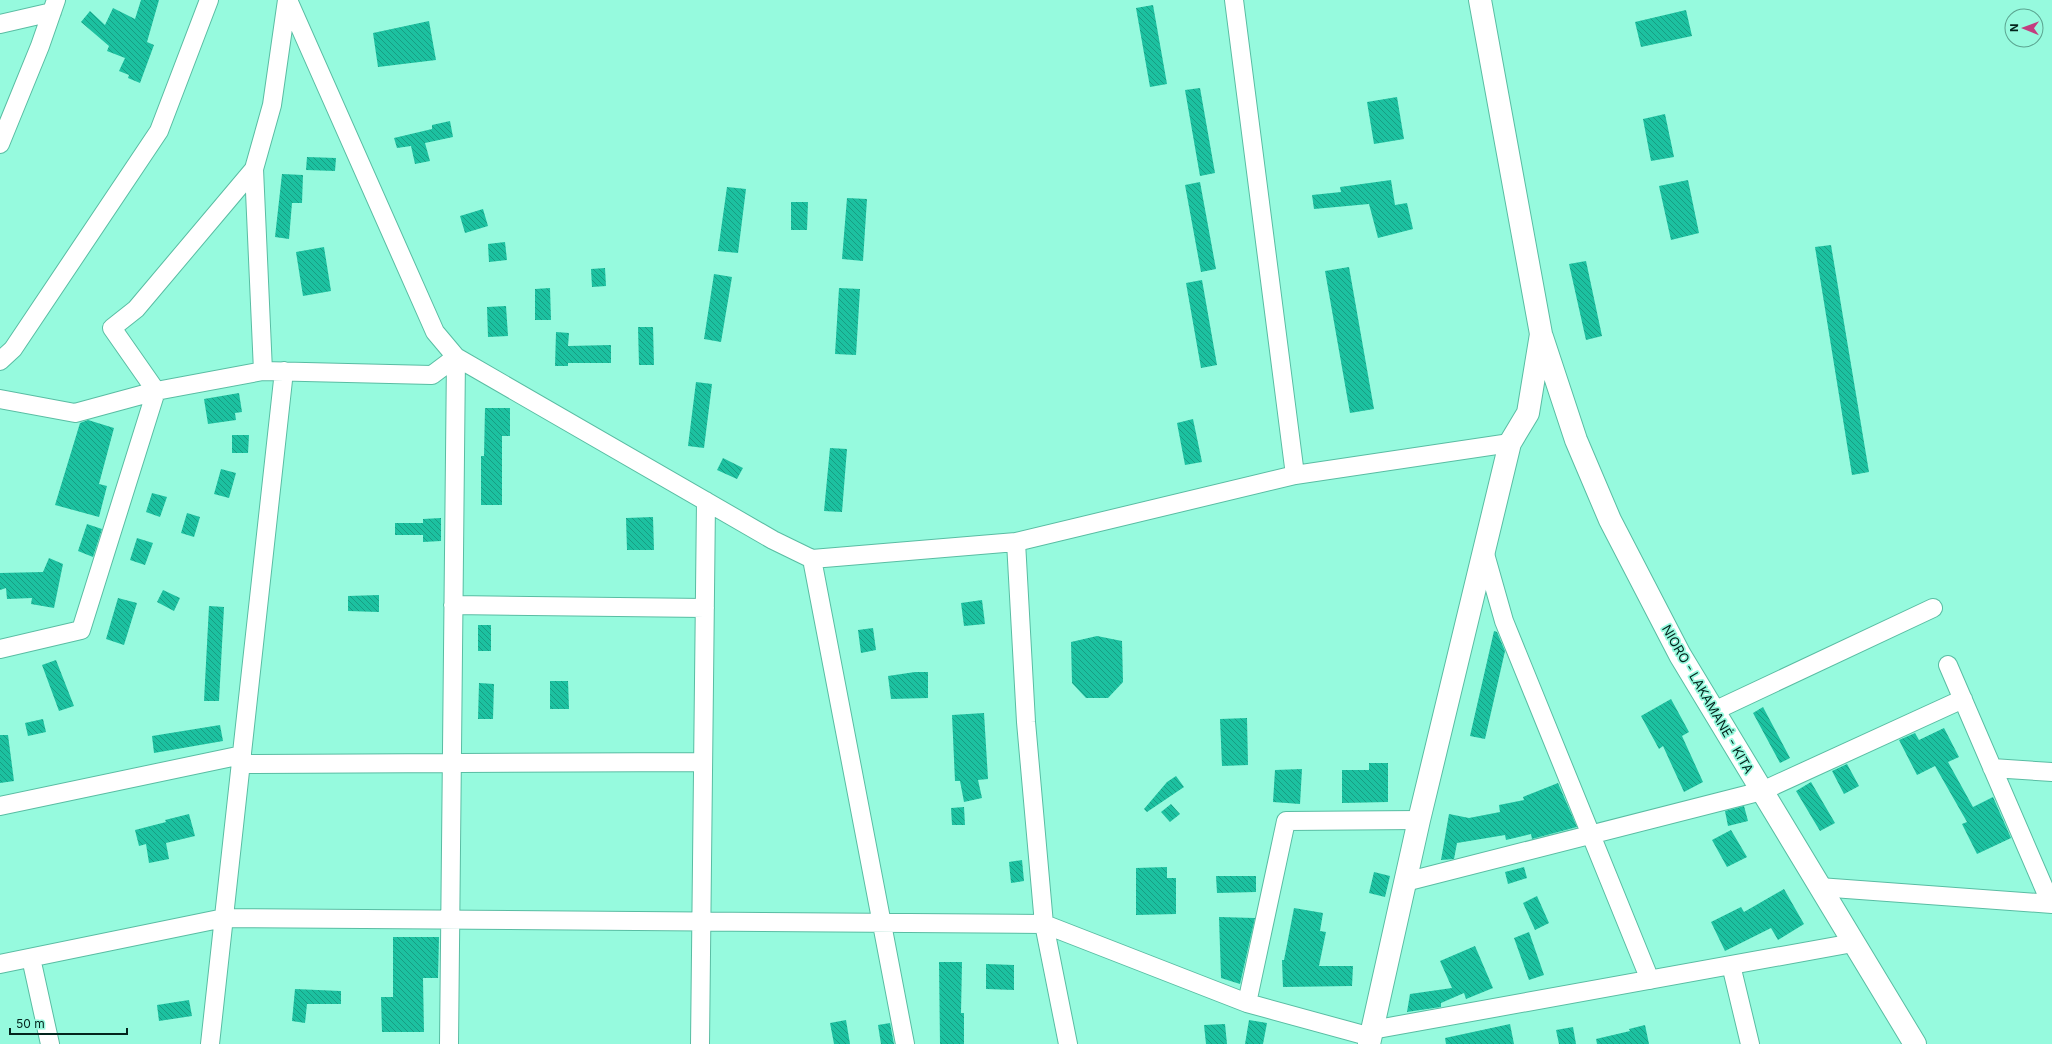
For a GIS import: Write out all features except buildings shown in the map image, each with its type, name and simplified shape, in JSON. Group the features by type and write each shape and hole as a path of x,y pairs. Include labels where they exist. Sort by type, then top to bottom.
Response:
{"main road":[{"path":"1371,1037 1419,820 1485,554 1510,443 1528,413 1541,334 1480,0"},
{"name":"NIORO - LAKAMANÉ - KITA","path":"1541,334 1576,440 1610,520 1680,655 1915,1044"}],"street":[{"path":"0,361 13,349 159,131 209,0"},
{"path":"263,371 254,169 272,105 288,0"},
{"path":"288,0 435,332 456,357 773,540 812,559 1016,542 1295,476 1510,443"},
{"path":"1234,0 1295,476"},
{"path":"0,24 54,6"},
{"path":"0,144 54,6"},
{"path":"156,391 112,328 136,309 254,169"},
{"path":"0,399 74,412 156,391 263,371 432,375 456,357"},
{"path":"449,1044 456,357"},
{"path":"210,1044 284,372"},
{"path":"0,649 81,630 156,391"},
{"path":"700,1044 706,501"},
{"path":"1016,542 1026,722 1044,924 1068,1044"},
{"path":"1485,554 1504,621 1650,980"},
{"path":"812,559 905,1044"},
{"path":"453,605 705,608"},
{"path":"1714,712 1933,608"},
{"path":"1819,886 2051,904 1948,665"},
{"path":"1405,882 1762,791 1963,699"},
{"path":"0,806 242,760 452,763 703,762"},
{"path":"1992,768 2052,772"},
{"path":"1247,1004 1286,821 1419,820"},
{"path":"0,964 224,918 1044,924 1247,1004 1371,1037 1650,980 1854,943"},
{"path":"32,958 50,1044"},
{"path":"1731,966 1750,1044"}]}
